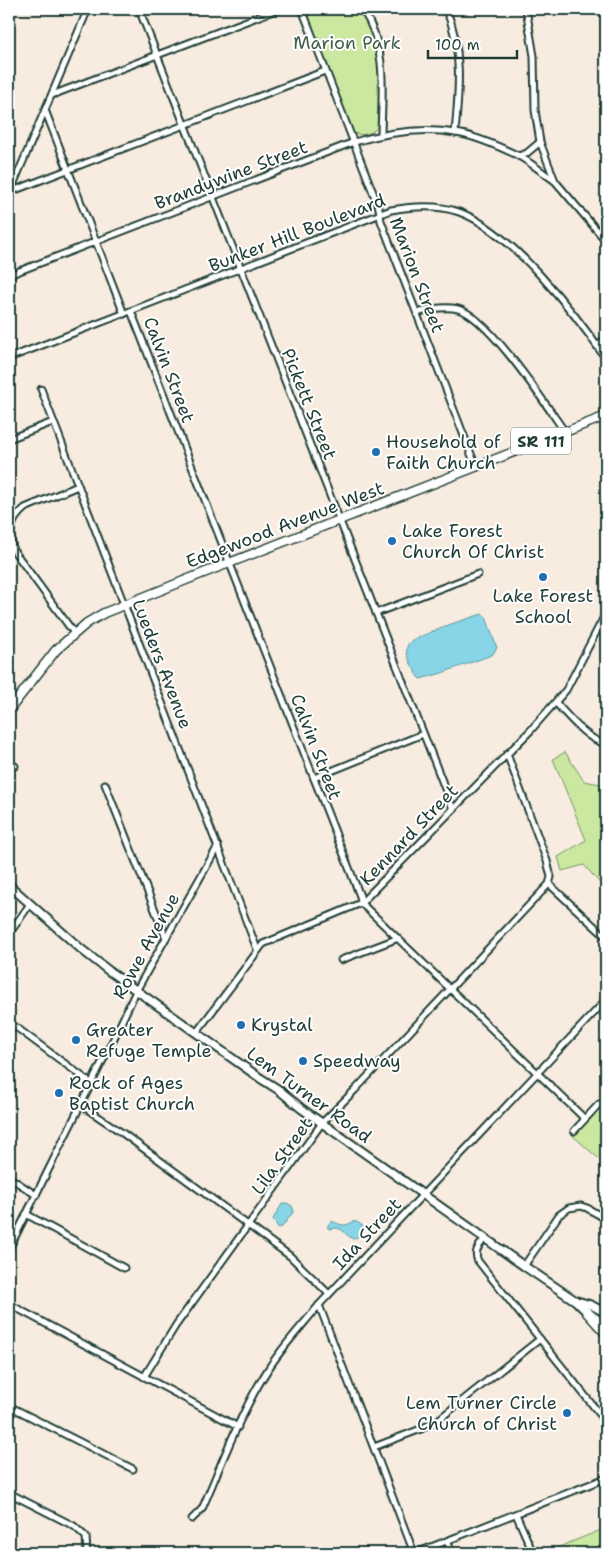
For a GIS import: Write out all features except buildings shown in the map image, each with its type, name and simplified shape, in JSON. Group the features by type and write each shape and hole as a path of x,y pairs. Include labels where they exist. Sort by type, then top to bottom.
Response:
{"highway":[{"path":"587,1312 606,1333"}],"main road":[{"name":"Edgewood Avenue West","path":"9,710 44,662 74,633 104,613 606,416"},
{"name":"Lem Turner Road","path":"9,885 81,949 136,991 576,1301"},
{"path":"576,1301 587,1312 606,1325"},
{"path":"576,1301 591,1305 606,1313"}],"street":[{"path":"9,194 88,9"},
{"name":"Pickett Street","path":"139,9 453,809"},
{"path":"52,94 278,9"},
{"name":"Marion Street","path":"302,9 476,467"},
{"path":"362,9 373,28 381,53 383,70 381,134"},
{"path":"446,9 454,32 458,54 458,100 455,132"},
{"path":"526,9 534,56 535,110 540,142 555,181 606,241"},
{"path":"9,194 325,71"},
{"name":"Calvin Street","path":"45,110 124,314"},
{"name":"Brandywine Street","path":"9,274 354,142 381,134 411,131 455,132 518,156 555,181"},
{"path":"518,156 527,153 540,142"},
{"name":"Bunker Hill Boulevard","path":"9,358 380,215 407,207 432,207 459,212 478,221 503,238 532,267 571,312 606,358"},
{"path":"417,313 437,308 458,309 479,321 501,345 532,385 564,432"},
{"name":"Calvin Street","path":"131,311 360,896 361,903 396,939 585,1119"},
{"path":"598,346 606,339"},
{"name":"Lueders Avenue","path":"40,389 257,949"},
{"path":"9,439 53,422"},
{"path":"74,633 14,551 10,541 10,532 12,522 17,514 25,508 78,486"},
{"path":"376,613 478,574"},
{"name":"Kennard Street","path":"196,1033 257,949 269,940 361,903 507,754 556,703 573,679 606,614"},
{"path":"556,703 596,741 606,743"},
{"path":"314,778 423,734"},
{"path":"507,754 547,861 551,877 549,884 606,938"},
{"path":"9,763 15,766"},
{"path":"105,784 166,938"},
{"name":"Rowe Avenue","path":"9,1249 136,991 218,846"},
{"name":"Lila Street","path":"144,1377 176,1325 322,1123 549,884"},
{"path":"9,934 30,904"},
{"path":"340,960 396,939"},
{"name":"Ida Street","path":"192,1518 202,1509 238,1427 268,1370 319,1305 606,1000"},
{"path":"9,1022 91,1083"},
{"path":"574,1131 599,1104"},
{"path":"81,1105 290,1256 329,1294"},
{"path":"9,1177 36,1195"},
{"path":"524,1266 559,1215 570,1208 581,1206 606,1219"},
{"path":"26,1214 124,1268"},
{"path":"485,1238 476,1250 476,1258 606,1422"},
{"path":"9,1304 238,1427"},
{"path":"319,1305 415,1553 606,1478"},
{"path":"374,1447 421,1429 438,1420 540,1339"},
{"path":"9,1406 132,1469"},
{"path":"9,1493 74,1526 86,1538 86,1553"},
{"path":"516,1514 533,1553"},
{"path":"447,1541 452,1553"}],"green space":[{"name":"Marion Park","path":"306,9 357,9 366,21 376,50 379,81 378,127 372,132 363,135 353,133"},
{"path":"565,752 584,781 606,785 606,890 584,865 562,871 558,857 586,840 553,759"},
{"path":"606,1102 606,1165 573,1136"},
{"path":"606,1528 606,1553 544,1553"}],"water":[{"path":"482,614 486,617 497,648 492,655 420,679 408,658 408,644 412,640 451,624"},
{"path":"287,1203 292,1206 294,1211 282,1227 278,1228 273,1219 282,1204"},
{"path":"331,1221 341,1225 356,1222 363,1226 363,1229 358,1237 353,1239 340,1229 329,1229 327,1227"}],"place":[{"name":"Household of Faith Church","path":"376,452"},
{"name":"Lake Forest Church Of Christ","path":"392,541"},
{"name":"Lake Forest School","path":"543,577"},
{"name":"Krystal","path":"241,1025"},
{"name":"Greater Refuge Temple","path":"76,1040"},
{"name":"Speedway","path":"303,1061"},
{"name":"Rock of Ages Baptist Church","path":"59,1093"},
{"name":"Lem Turner Circle Church of Christ","path":"567,1413"}]}
